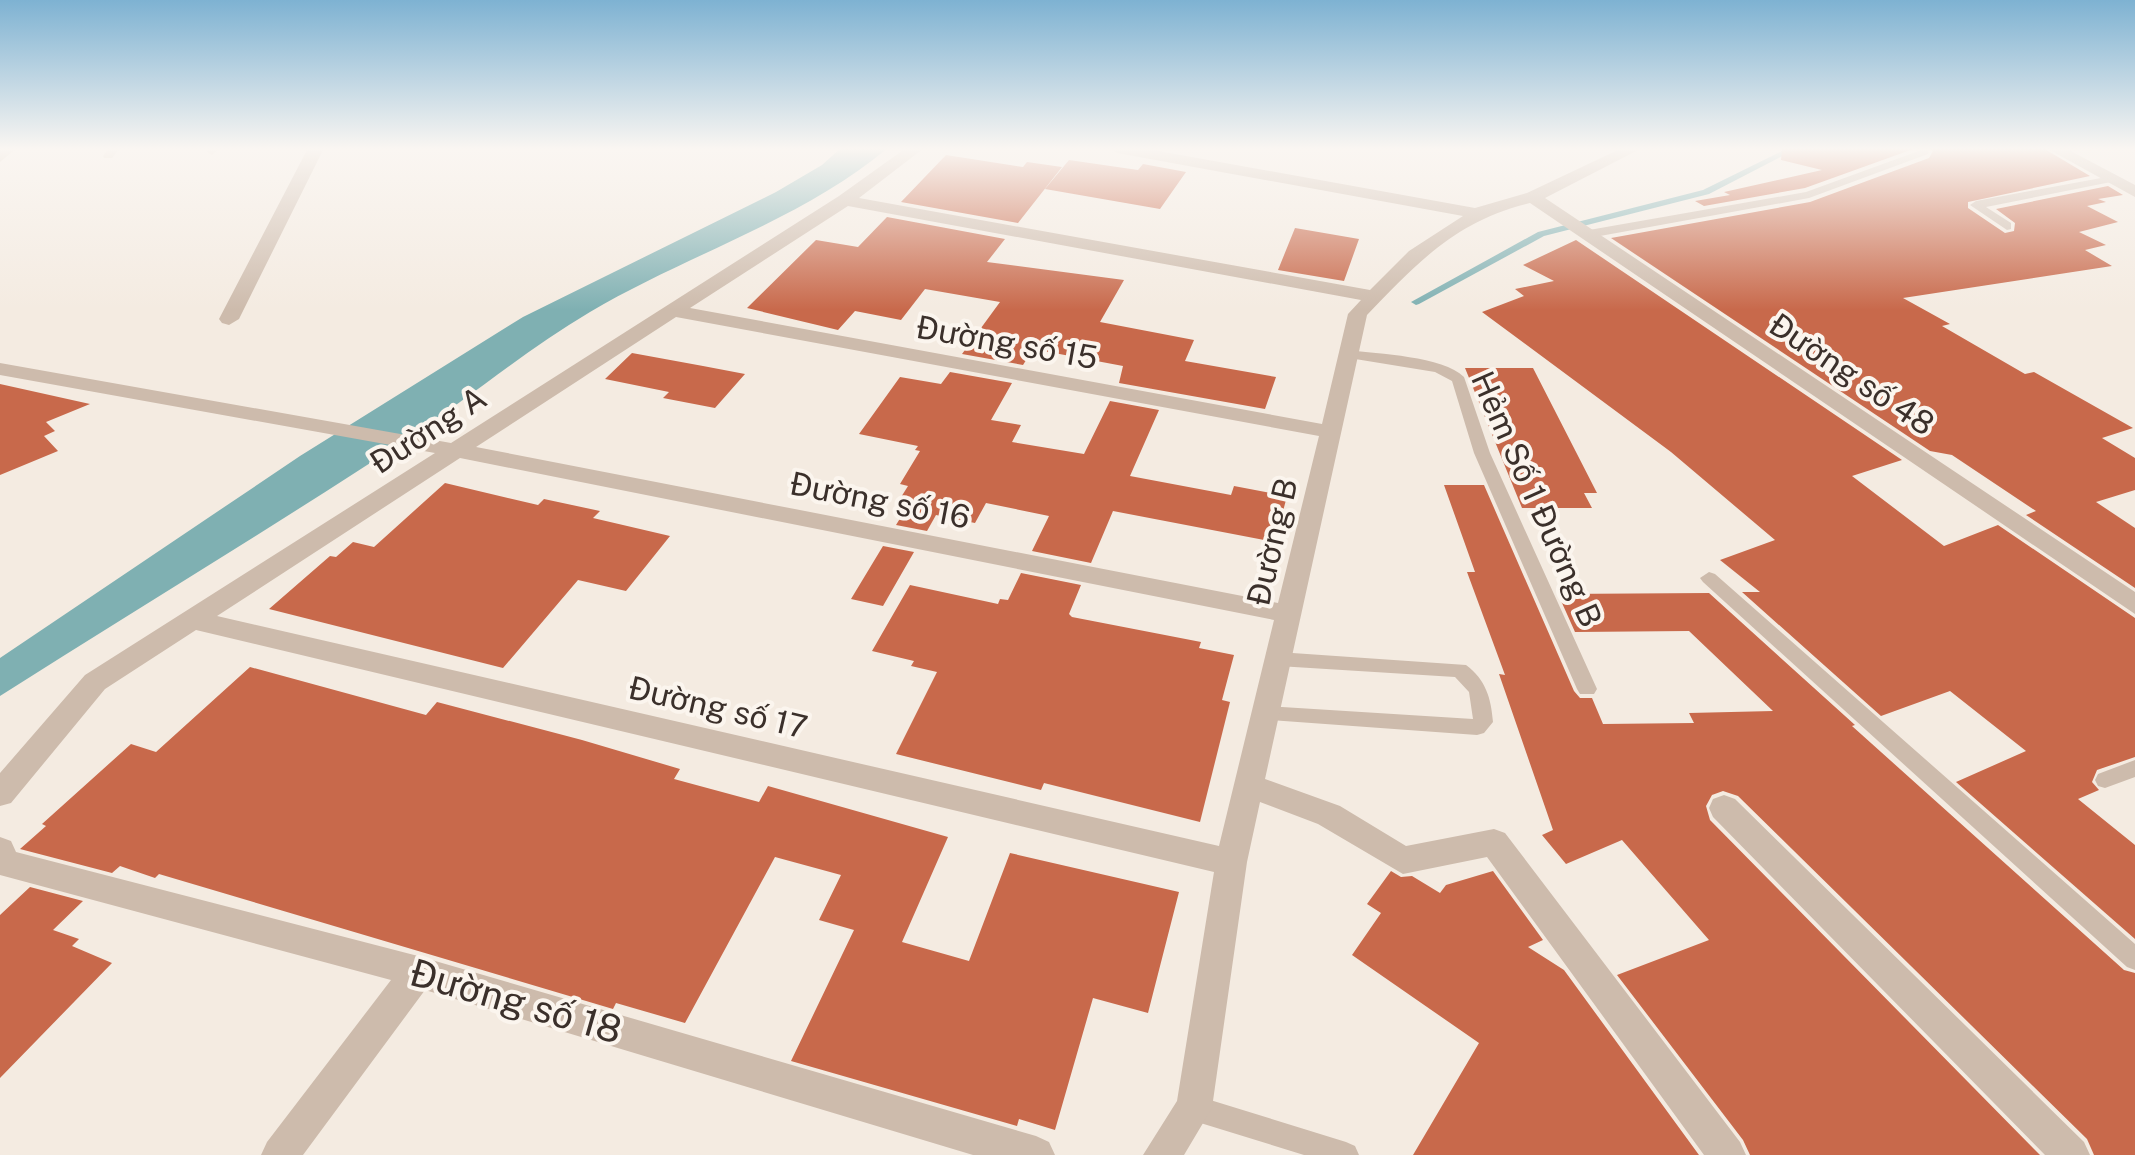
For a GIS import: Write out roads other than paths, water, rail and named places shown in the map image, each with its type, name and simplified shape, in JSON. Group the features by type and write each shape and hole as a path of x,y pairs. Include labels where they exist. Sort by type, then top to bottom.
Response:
{"street":[{"path":"228,319 288,202"},
{"name":"Đường A","path":"0,794 96,682 842,202"},
{"path":"855,202 1375,296"},
{"path":"1416,202 1477,213"},
{"name":"Đường B","path":"1194,1108 1231,862 1358,314 1415,255 1477,213 1516,202"},
{"name":"Đường số 48","path":"1541,202 2135,605"},
{"name":"Đường số 15","path":"672,312 1330,432"},
{"name":"Đường số 16","path":"0,369 458,450 1289,614"},
{"name":"Đường số 17","path":"190,619 1231,862"},
{"path":"1249,786 1330,814 1403,860 1494,842 1727,1155"},
{"path":"1724,808 2071,1155"},
{"name":"Đường số 18","path":"0,850 5,863 418,972 1036,1155"},
{"path":"280,1155 418,972"},
{"path":"1162,1155 1194,1108"}],"lane":[{"path":"1585,232 1766,202"},
{"path":"1992,202 1976,205 2007,226"},
{"name":"Hẻm Số 1 Đường B","path":"1348,354 1438,368 1452,372 1459,380 1482,453 1587,689"},
{"path":"1709,578 2135,959"},
{"path":"1265,714 1477,727 1484,722 1482,695 1471,678 1459,670 1278,659"},
{"path":"2105,780 2135,768"},
{"path":"1194,1108 1346,1155"}],"water":[{"path":"756,202 808,202 627,291 567,326 410,437 0,696 0,658 300,456 523,317"}],"waterway":[{"path":"1416,302 1541,234 1667,202"}]}
